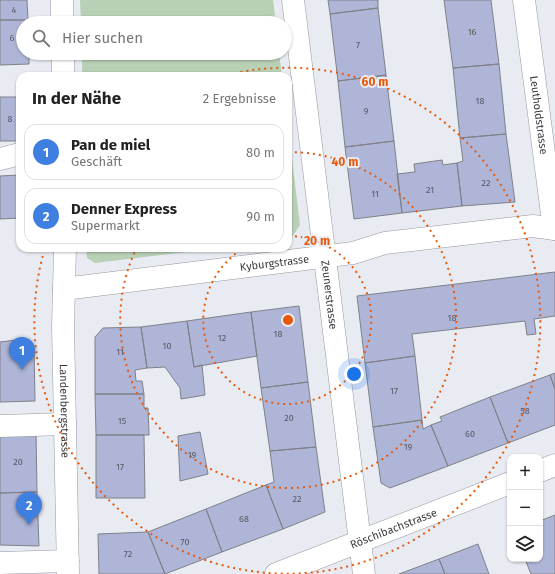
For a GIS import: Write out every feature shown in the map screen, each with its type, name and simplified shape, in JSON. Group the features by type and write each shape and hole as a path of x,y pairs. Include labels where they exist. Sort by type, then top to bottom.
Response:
{"street":[{"path":"62,0 62,16"},
{"name":"Zeunerstrasse","path":"293,0 364,574"},
{"name":"Leutholdstrasse","path":"524,0 554,229"},
{"path":"62,60 63,72"},
{"path":"0,159 16,155"},
{"name":"Kyburgstrasse","path":"64,289 353,253 385,243 533,226 554,229"},
{"name":"Landenbergstrasse","path":"65,252 65,424 68,568"},
{"path":"0,426 65,424"},
{"path":"543,470 555,465"},
{"name":"Röschibachstrasse","path":"276,574 507,484"},
{"path":"0,563 68,568"}],"green space":[{"path":"80,0 273,0 275,16 81,16"},
{"path":"82,60 280,60 281,72 82,72"},
{"path":"292,159 300,225 292,237"},
{"path":"86,252 186,252 95,263 87,258"}],"building":[{"path":"0,0 27,0 28,16 16,16 16,20 0,20"},
{"path":"328,0 378,0 378,8 330,14"},
{"path":"444,0 491,0 499,64 453,68"},
{"path":"378,8 386,75 338,81 330,14"},
{"path":"0,20 16,20 16,60 29,60 29,64 0,65"},
{"path":"499,64 506,134 460,138 453,68"},
{"path":"386,75 394,141 345,147 338,81"},
{"path":"0,97 16,97 16,141 0,141"},
{"path":"506,134 515,202 462,206 457,163 463,161 460,138"},
{"path":"394,141 402,213 354,219 345,147"},
{"path":"442,160 443,165 457,163 462,206 402,213 397,174 415,172 414,164"},
{"path":"16,175 16,218 0,219 0,176"},
{"path":"555,272 555,316 534,319 536,334 527,335 525,321 412,334 415,356 365,363 357,296"},
{"path":"299,306 308,382 261,388 251,312"},
{"path":"251,312 257,356 194,367 187,321"},
{"path":"187,321 194,367 202,365 205,395 181,399 180,388 165,367 147,368 141,327"},
{"path":"141,327 147,368 135,370 136,381 142,381 144,394 95,394 95,337 103,328"},
{"path":"24,339 34,348 35,401 0,402 0,342"},
{"path":"415,356 422,420 373,427 365,363"},
{"path":"555,373 555,389 550,375"},
{"path":"550,375 555,389 555,425 508,443 490,397"},
{"path":"308,382 316,447 270,451 261,388"},
{"path":"95,394 144,394 144,408 148,408 149,435 96,435"},
{"path":"490,397 508,443 448,466 431,425 442,421 440,417"},
{"path":"422,420 423,429 431,425 448,466 390,488 381,483 373,427"},
{"path":"0,431 36,431 37,492 0,493"},
{"path":"200,432 208,474 180,481 178,436"},
{"path":"96,435 144,435 145,498 96,498"},
{"path":"316,447 325,512 283,529 266,485 274,482 270,451"},
{"path":"266,485 283,529 222,552 206,509"},
{"path":"37,492 39,546 0,545 0,493"},
{"path":"206,509 222,552 165,574 148,532"},
{"path":"555,515 555,574 531,574 526,562 543,562 543,520"},
{"path":"148,532 165,574 99,574 98,534"},
{"path":"478,544 489,574 445,574 439,559"},
{"path":"439,559 445,574 399,574"}],"place":[{"name":"Pan de miel","path":"22,370"},
{"name":"Denner Express","path":"29,525"}]}
